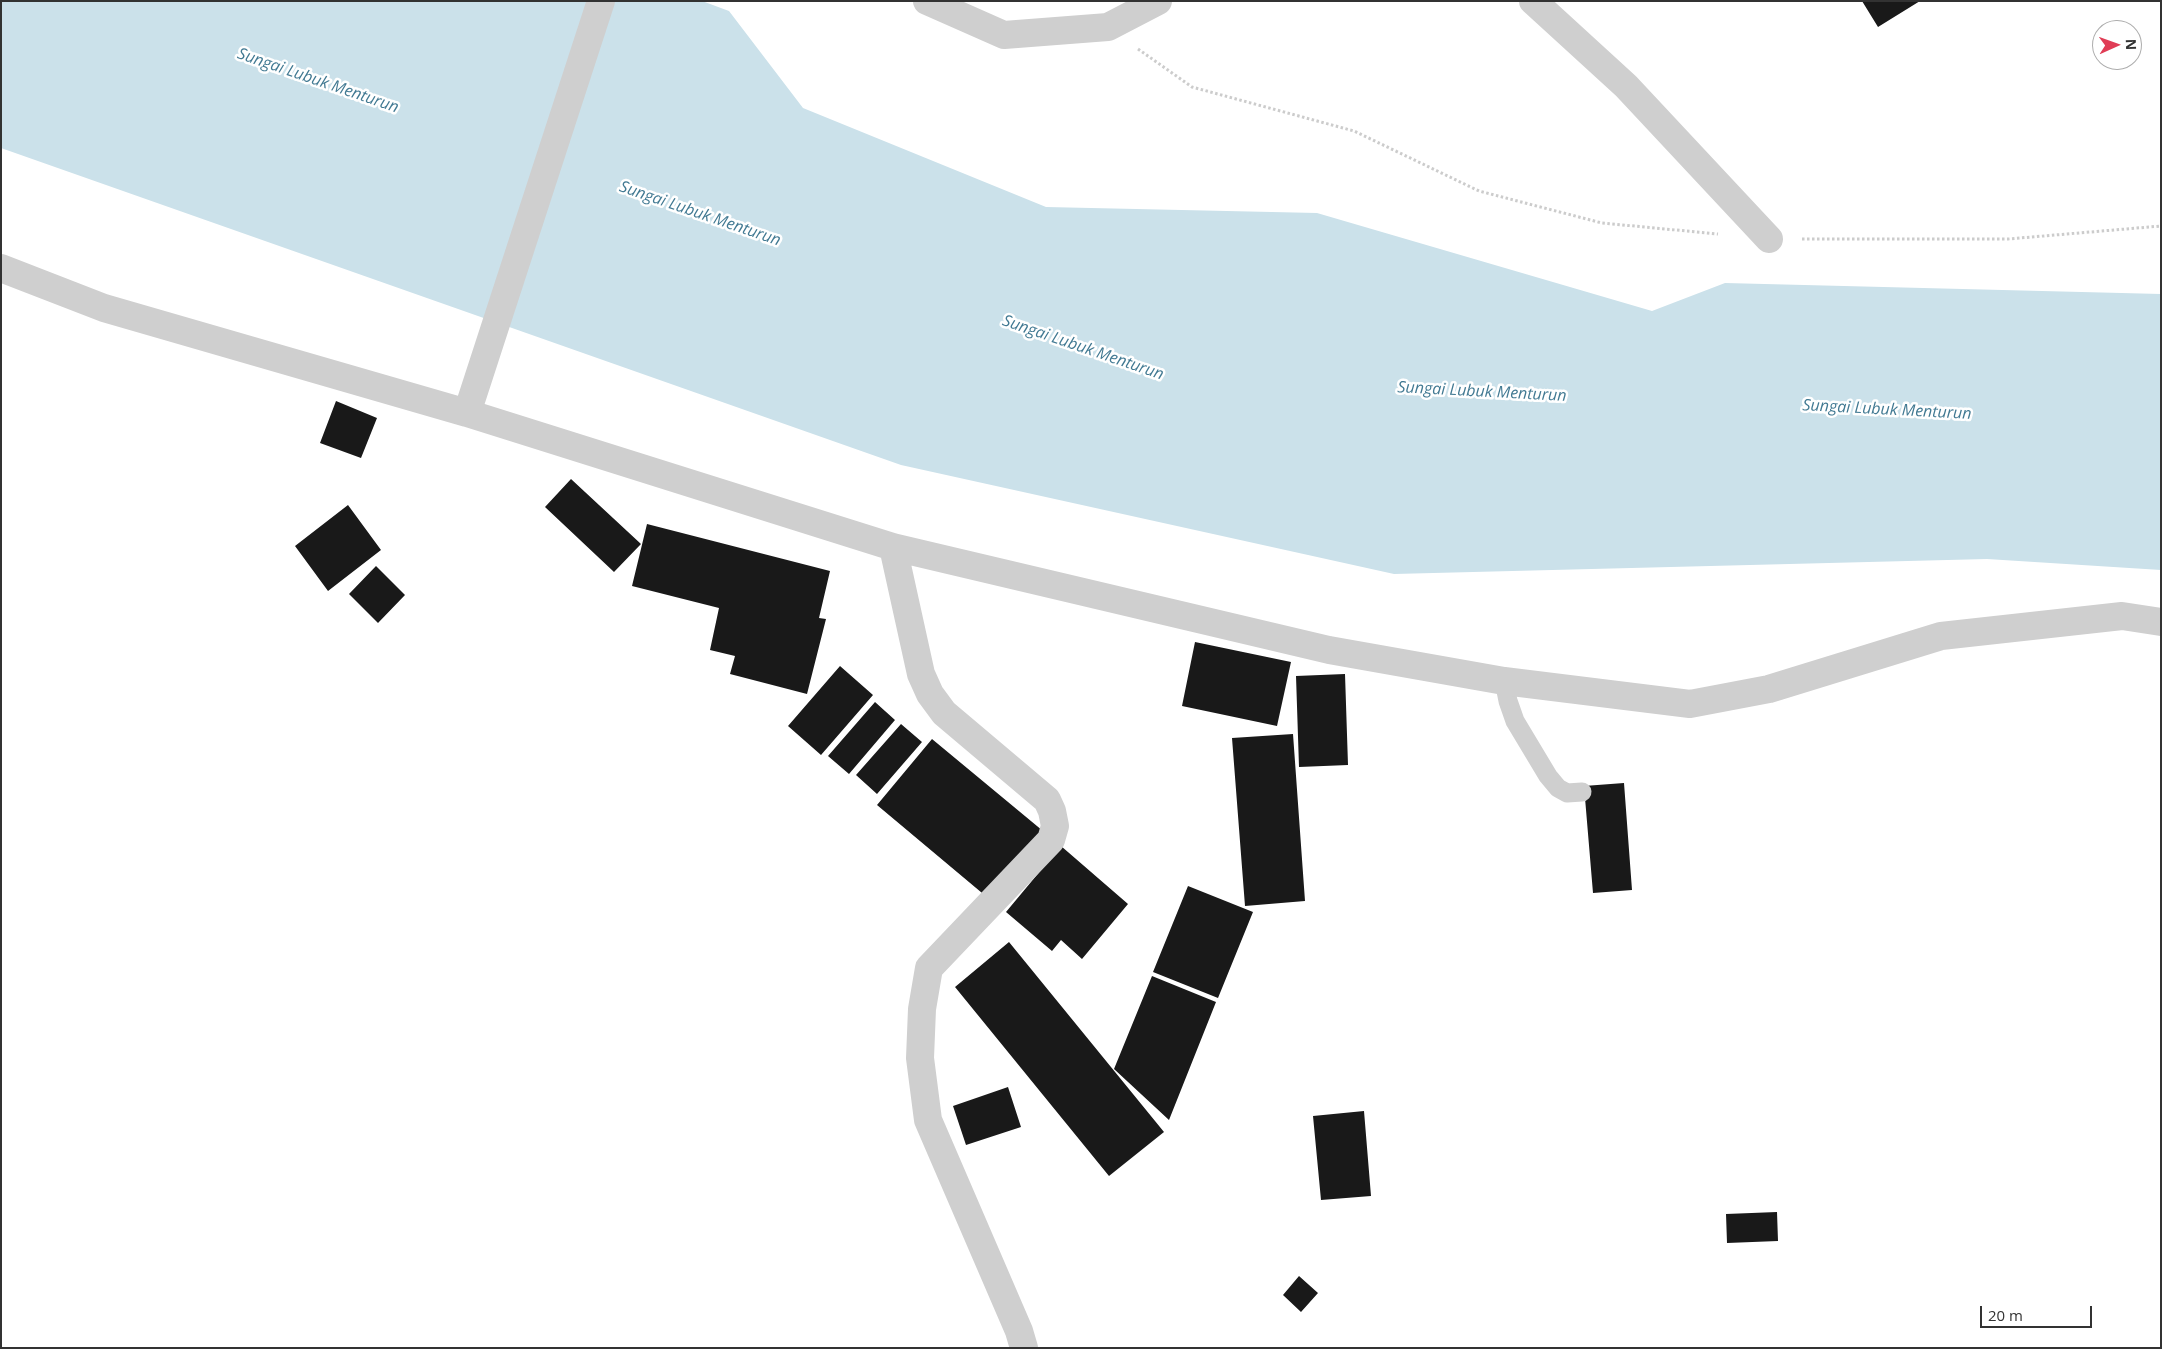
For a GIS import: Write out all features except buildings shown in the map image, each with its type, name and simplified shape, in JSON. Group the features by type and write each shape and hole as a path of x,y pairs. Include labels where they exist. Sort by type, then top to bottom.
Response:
{"street":[{"path":"466,413 601,1"},
{"path":"927,1 1004,35 1108,27 1158,1"},
{"path":"1533,1 1626,86 1770,239"},
{"path":"1,268 104,308 466,413 893,547 1329,650 1504,681 1690,704 1769,690 1941,636 2122,616 2161,622"},
{"path":"893,547 921,674 930,694 944,713 1047,800 1052,811 1055,826 1051,840 928,968 922,1009 920,1058 928,1120 1019,1332 1024,1348"}],"lane":[{"path":"1504,681 1515,721 1548,776 1558,788 1567,793 1582,792"}],"path":[{"path":"1108,27 1192,87 1354,132 1479,191 1602,223 1770,239 2008,239 2161,226"}],"water":[{"name":"Sungai Lubuk Menturun","path":"1,1 702,1 729,11 803,108 1046,207 1317,213 1652,311 1725,283 2161,294 2161,570 1987,559 1394,574 901,465 1,148"}]}
